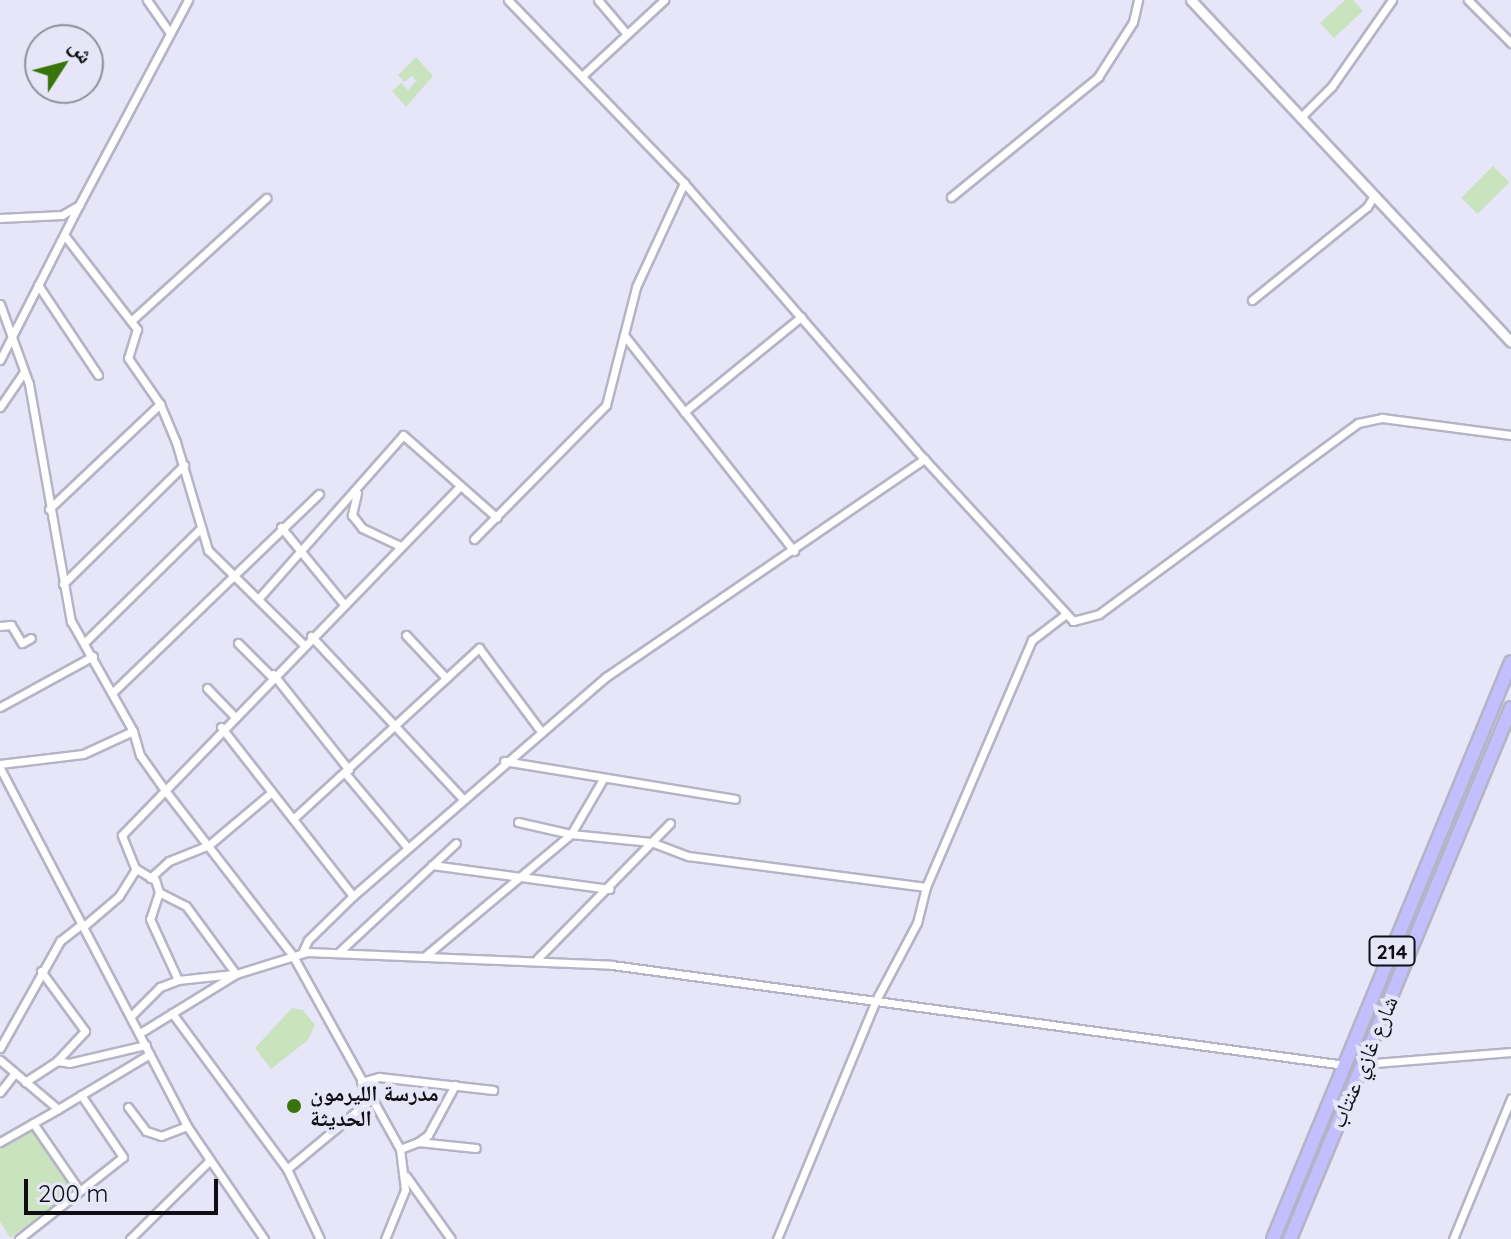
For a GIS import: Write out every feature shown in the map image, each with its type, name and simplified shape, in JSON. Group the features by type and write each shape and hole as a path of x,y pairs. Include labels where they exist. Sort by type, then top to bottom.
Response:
{"highway":[{"name":"214","path":"1273,1239 1511,662"},
{"name":"شارع غازي عنتاب","path":"1290,1239 1511,708"}],"street":[{"path":"147,0 170,33"},
{"path":"0,360 188,0"},
{"path":"508,0 684,183 924,459 1073,621 1099,614 1358,423 1382,418 1511,435"},
{"path":"598,0 626,33"},
{"path":"582,76 664,0"},
{"path":"951,197 1098,77 1133,22 1138,0"},
{"path":"1191,0 1511,342"},
{"path":"1300,118 1332,86 1392,0"},
{"path":"1468,0 1511,43"},
{"path":"474,539 606,405 636,287 684,183"},
{"path":"1252,300 1367,207 1374,196"},
{"path":"131,321 266,198"},
{"path":"0,218 62,215 79,205"},
{"path":"65,236 137,329 128,358 160,404 184,465 208,550 303,644"},
{"path":"38,285 98,375"},
{"path":"0,304 24,372 71,621 133,731 140,755 298,955 370,1100 400,1149 406,1176 402,1205 385,1239"},
{"path":"684,412 801,317"},
{"path":"624,335 794,551"},
{"path":"0,407 24,372"},
{"path":"49,509 160,404"},
{"path":"259,598 358,490 403,435 497,518"},
{"path":"298,955 308,940 407,847 540,730 606,677 924,459"},
{"path":"63,584 184,465"},
{"path":"236,974 186,906 159,892 150,878 136,869 122,835 221,727 460,486"},
{"path":"358,490 352,515 362,528 400,546"},
{"path":"112,693 235,576 281,527 319,494"},
{"path":"281,527 343,603"},
{"path":"85,642 201,528"},
{"path":"777,1239 876,1000 917,923 926,887 1032,640 1066,614"},
{"path":"0,626 11,625 22,643 31,638"},
{"path":"406,635 446,678"},
{"path":"311,636 462,798"},
{"path":"238,643 272,675 407,847"},
{"path":"293,819 479,648 540,730"},
{"path":"0,707 93,656"},
{"path":"207,688 233,715"},
{"path":"221,727 353,896"},
{"path":"133,731 83,754 0,766 187,1126 208,1162 264,1239"},
{"path":"504,761 735,799"},
{"path":"424,957 571,834 603,779"},
{"path":"150,878 169,861 209,845 272,792"},
{"path":"518,822 571,834 589,832 651,842 688,856 926,887"},
{"path":"537,959 609,889 670,823"},
{"path":"338,953 456,843"},
{"path":"432,865 609,889"},
{"path":"0,1048 30,1002 41,971 60,941 107,910 136,869"},
{"path":"159,892 150,919 178,980"},
{"path":"131,1016 160,987 178,980 236,974 298,955 338,953 537,959 876,1000 1345,1065"},
{"path":"25,1082 57,1061 85,1031 41,971"},
{"path":"140,1033 236,974"},
{"path":"172,1013 287,1169 320,1239"},
{"path":"57,1061 69,1063 146,1045"},
{"path":"1363,1064 1511,1052"},
{"path":"0,1142 150,1054"},
{"path":"0,1060 58,1109"},
{"path":"0,1092 15,1073"},
{"path":"361,1082 379,1077 493,1090"},
{"path":"400,1149 428,1135 455,1085"},
{"path":"19,1239 123,1157 81,1095"},
{"path":"1453,1239 1511,1098"},
{"path":"287,1169 370,1100"},
{"path":"128,1107 146,1131 161,1136 187,1126"},
{"path":"33,1123 79,1190"},
{"path":"418,1142 476,1148"},
{"path":"130,1239 208,1162"},
{"path":"406,1176 451,1239"}],"green space":[{"path":"1345,0 1353,0 1363,11 1334,38 1320,23"},
{"path":"416,57 433,76 406,107 392,91 401,83 408,90 416,81 412,76 404,82 398,75"},
{"path":"1493,166 1509,182 1477,214 1461,198"},
{"path":"1511,676 1471,786 1277,1239 1463,793"},
{"path":"292,1008 303,1010 315,1025 308,1040 271,1069 255,1048"},
{"path":"31,1128 74,1190 10,1238 0,1221 0,1147"}],"place":[{"name":"مدرسة الليرمون الحديثة","path":"294,1106"}]}
